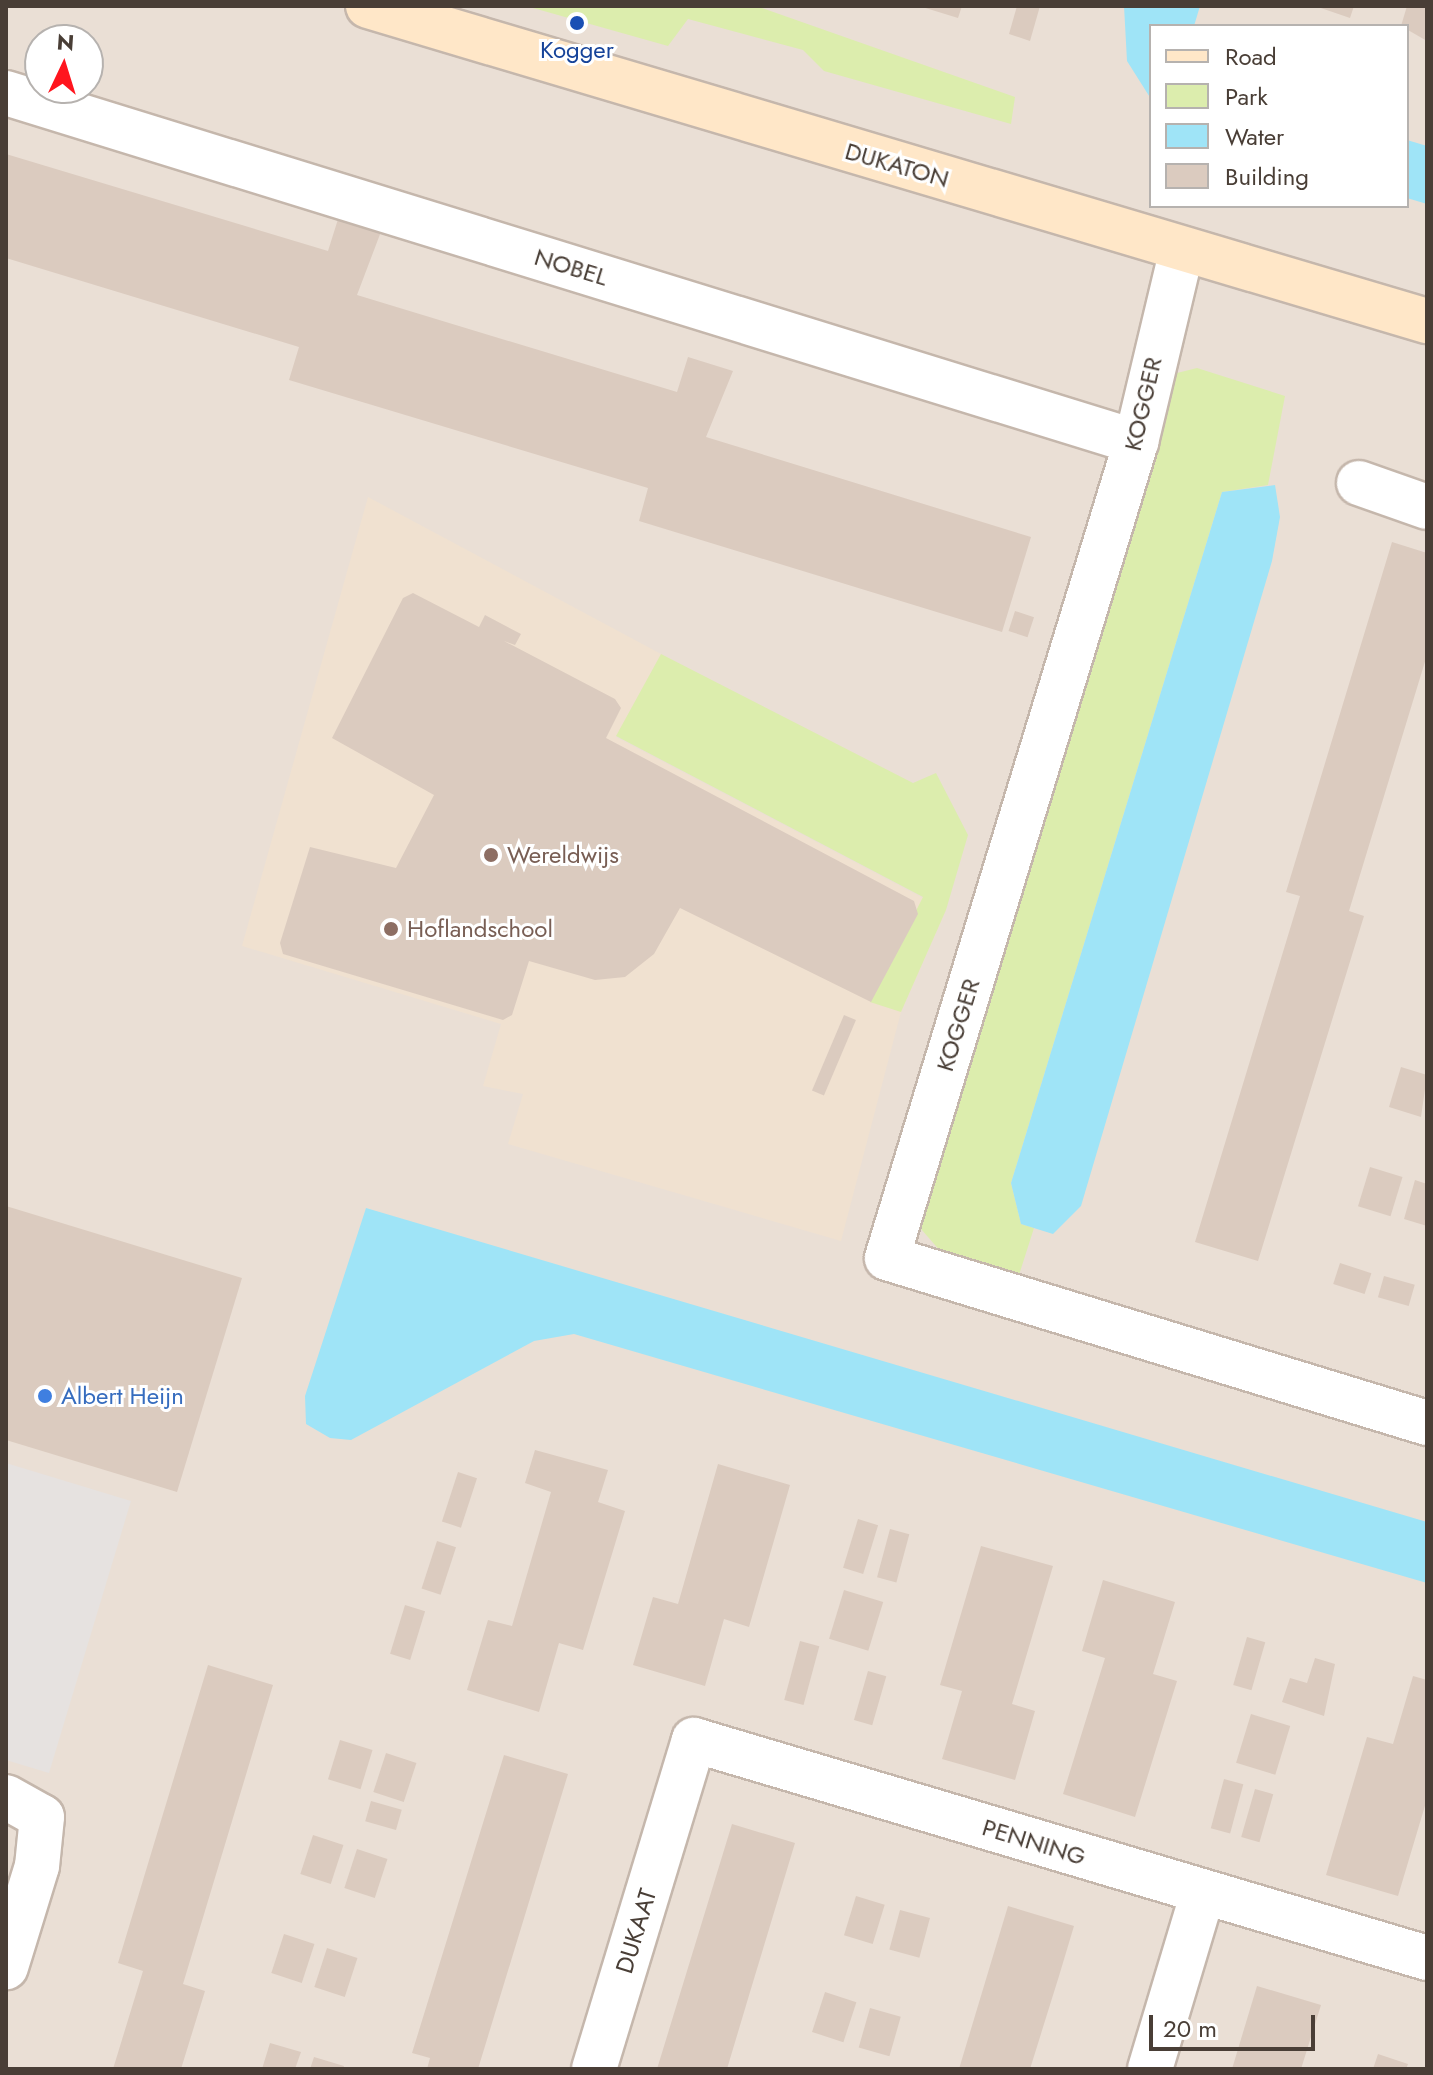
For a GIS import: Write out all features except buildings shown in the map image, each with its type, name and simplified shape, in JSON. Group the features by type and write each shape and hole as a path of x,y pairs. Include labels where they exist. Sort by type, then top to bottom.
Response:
{"street":[{"name":"DUKATON","path":"368,6 1427,321"},
{"name":"NOBEL","path":"6,93 1136,442"},
{"name":"KOGGER","path":"1182,249 1136,442 887,1258 1427,1423"},
{"path":"1359,483 1427,507"},
{"name":"PENNING","path":"678,1792 694,1740 1427,1958"},
{"name":"DUKAAT","path":"594,2069 678,1792"},
{"path":"6,1967 37,1866 24,1807"},
{"path":"1150,2069 1203,1892"}],"shaded area":[{"path":"6,6 1427,6 1427,2069 6,2069"},
{"path":"368,497 661,654 616,737 946,910 901,1012 841,1241 508,1144 523,1094 483,1086 501,1024 242,946"},
{"path":"6,1463 131,1501 49,1773 6,1760"}],"green space":[{"path":"526,6 756,6 1015,97 1011,124 824,71 803,50 688,19 668,46"},
{"path":"1197,368 1285,396 1268,485 1222,492 1011,1183 1021,1224 1034,1228 1019,1275 942,1253 921,1229 924,1192 1165,376"},
{"path":"661,654 913,783 936,773 968,835 946,910 901,1012 870,1002 923,897 616,736"}],"water":[{"path":"1124,6 1200,6 1195,24 1149,24 1149,96 1127,61"},
{"path":"1409,141 1427,146 1427,204 1409,199"},
{"path":"1275,485 1280,517 1272,561 1081,1206 1053,1234 1021,1224 1011,1183 1222,492"},
{"path":"366,1208 1427,1522 1427,1583 574,1334 534,1341 351,1440 330,1438 306,1424 305,1396"}],"place":[{"name":"Kogger","path":"577,23"},
{"name":"Wereldwijs","path":"491,855"},
{"name":"Hoflandschool","path":"391,929"},
{"name":"Albert Heijn","path":"45,1396"}]}
